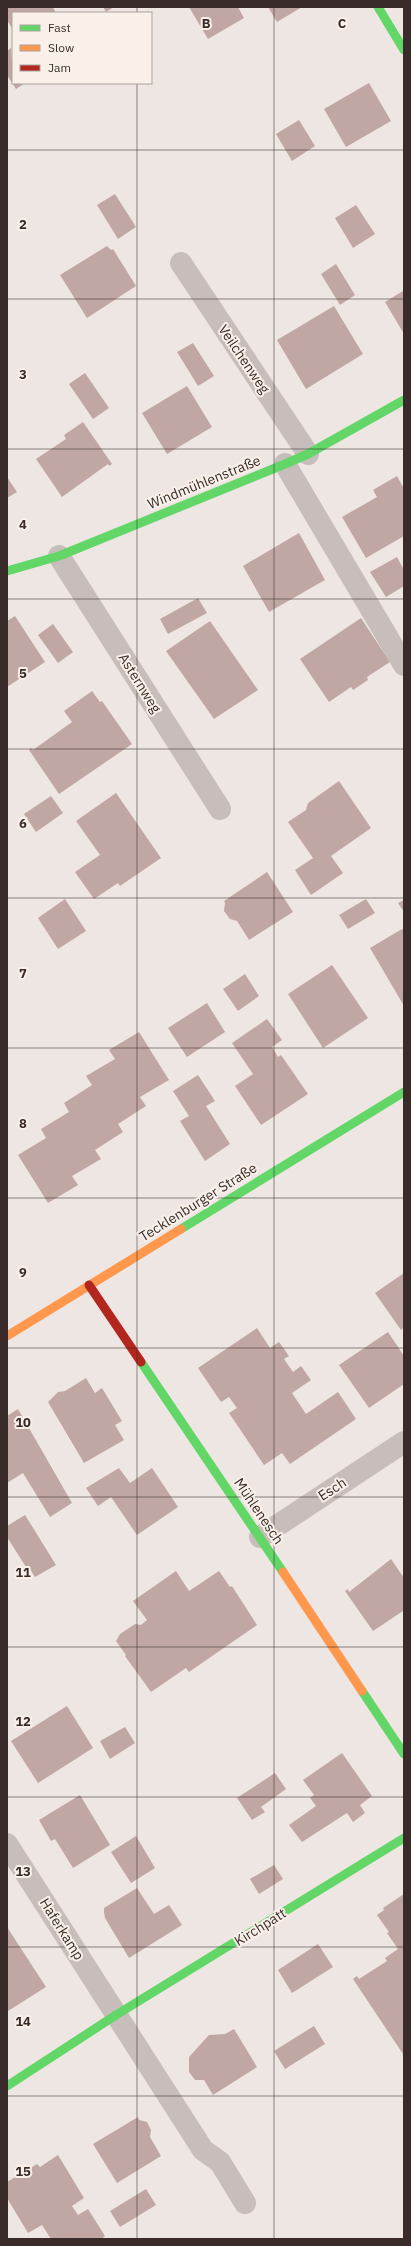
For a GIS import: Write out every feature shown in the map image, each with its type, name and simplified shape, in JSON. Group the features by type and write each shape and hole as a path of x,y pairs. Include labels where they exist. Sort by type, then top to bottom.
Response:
{"street":[{"path":"378,7 404,50"},
{"name":"Veilchenweg","path":"181,263 308,454"},
{"name":"Windmühlenstraße","path":"7,571 59,556 285,464 308,454 404,400"},
{"path":"285,464 404,665"},
{"name":"Asternweg","path":"59,556 220,809"},
{"name":"Tecklenburger Straße","path":"7,1336 404,1092"},
{"name":"Mühlenesch","path":"89,1285 260,1537 404,1754"},
{"name":"Esch","path":"260,1537 404,1442"},
{"name":"Kirchpatt","path":"7,2086 116,2015 404,1838"},
{"name":"Haferkamp","path":"7,1844 116,2015"},
{"path":"116,2015 202,2150 220,2162 245,2203"}],"building":[{"path":"7,7 53,7 56,12 12,12 12,28 7,20"},
{"path":"103,7 114,7 106,12"},
{"path":"189,7 238,7 244,18 208,39"},
{"path":"268,7 302,7 277,22"},
{"path":"11,48 12,83 7,75 7,51"},
{"path":"369,83 391,121 346,147 324,109"},
{"path":"13,84 24,84 16,89"},
{"path":"299,120 315,146 292,161 276,134"},
{"path":"115,194 136,227 118,239 97,205"},
{"path":"356,205 375,234 353,248 335,218"},
{"path":"107,246 111,250 113,249 136,286 87,318 60,275"},
{"path":"336,264 355,295 340,305 321,274"},
{"path":"403,291 404,293 404,334 385,302"},
{"path":"334,306 363,354 306,389 277,340"},
{"path":"193,343 214,376 198,386 177,352"},
{"path":"85,373 109,408 93,419 69,384"},
{"path":"187,386 212,427 167,454 142,413"},
{"path":"83,422 112,464 109,466 108,464 62,497 36,459 66,439 64,435"},
{"path":"397,476 404,489 404,536 366,558 342,517 377,497 373,490"},
{"path":"7,477 17,492 7,498"},
{"path":"299,533 325,580 269,612 243,566"},
{"path":"397,557 404,570 404,586 386,597 370,572"},
{"path":"198,598 207,613 168,634 160,619"},
{"path":"15,616 45,662 7,687 7,621"},
{"path":"361,618 390,662 367,677 368,680 353,690 351,687 329,702 300,659"},
{"path":"210,621 258,690 214,719 166,651"},
{"path":"53,624 73,652 58,663 38,635"},
{"path":"92,691 100,702 102,701 132,744 59,794 29,750 31,748 33,750 72,722 64,711"},
{"path":"339,781 371,828 331,856 343,873 311,895 295,870 313,858 288,822 306,810 308,803"},
{"path":"116,793 161,858 120,886 118,883 94,899 75,872 100,855 76,821"},
{"path":"51,796 63,813 36,832 24,814"},
{"path":"267,872 293,912 249,940 237,921 230,919 224,911 224,901"},
{"path":"65,899 86,931 58,949 38,918"},
{"path":"366,899 375,913 348,929 339,915"},
{"path":"404,900 404,912 398,903"},
{"path":"402,929 404,931 404,1006 370,948"},
{"path":"332,965 368,1018 323,1048 288,994"},
{"path":"245,974 259,996 238,1011 223,989"},
{"path":"207,1003 225,1032 187,1057 168,1028"},
{"path":"267,1019 282,1040 272,1047 278,1057 281,1055 308,1094 261,1125 235,1086 253,1074 232,1043"},
{"path":"139,1032 169,1080 140,1097 146,1106 118,1124 123,1132 95,1150 101,1159 72,1176 78,1185 48,1203 18,1155 46,1138 41,1129 69,1112 64,1103 92,1085 86,1076 115,1059 109,1050"},
{"path":"198,1075 215,1101 206,1106 230,1144 205,1161 180,1121 189,1116 173,1091"},
{"path":"404,1273 404,1327 401,1330 375,1293"},
{"path":"257,1328 270,1348 279,1342 289,1356 284,1359 293,1372 301,1366 311,1380 292,1393 306,1414 338,1392 356,1419 290,1464 282,1453 264,1465 229,1413 237,1408 229,1397 221,1402 198,1368"},
{"path":"388,1332 404,1356 404,1384 369,1408 339,1365"},
{"path":"86,1378 95,1393 102,1388 122,1421 115,1425 124,1440 84,1463 48,1402 58,1392 65,1391"},
{"path":"18,1409 72,1503 50,1517 23,1473 7,1483 7,1416"},
{"path":"119,1468 130,1483 152,1468 178,1507 137,1535 111,1497 98,1506 86,1488"},
{"path":"25,1515 56,1565 35,1577 28,1566 26,1567 7,1537 7,1526"},
{"path":"391,1559 404,1578 404,1613 403,1611 373,1631 345,1591 348,1589 349,1592"},
{"path":"176,1571 189,1591 219,1571 230,1587 232,1586 257,1625 189,1672 186,1668 151,1692 116,1641 120,1634 135,1624 141,1625 147,1620 133,1601"},
{"path":"67,1706 93,1748 38,1783 11,1741"},
{"path":"125,1727 135,1743 110,1759 100,1741"},
{"path":"342,1753 372,1796 360,1805 365,1813 353,1822 347,1813 302,1842 289,1825 316,1806 310,1798 314,1795 303,1780"},
{"path":"275,1773 286,1789 261,1807 265,1812 252,1820 237,1798"},
{"path":"80,1795 110,1845 73,1868 55,1839 51,1841 39,1820"},
{"path":"136,1836 155,1868 131,1883 111,1852"},
{"path":"274,1865 283,1879 259,1894 250,1879"},
{"path":"137,1888 154,1914 169,1905 182,1925 129,1958 105,1918 104,1908"},
{"path":"404,1894 403,2054 353,1979 357,1976 359,1979 387,1961 385,1958 398,1949 387,1933 389,1932 377,1915 384,1910 383,1908"},
{"path":"7,1927 46,1987 8,2011 7,2010"},
{"path":"318,1944 333,1967 292,1993 278,1970"},
{"path":"314,2026 325,2044 285,2069 274,2051"},
{"path":"234,2029 257,2067 213,2095 204,2080 195,2080 189,2072 189,2057 209,2035 225,2034"},
{"path":"138,2117 139,2120 147,2122 151,2130 150,2137 161,2156 117,2183 93,2144"},
{"path":"58,2155 84,2198 72,2206 78,2215 88,2209 105,2236 101,2239 51,2239 42,2225 28,2233 7,2198 7,2182 37,2164 40,2167"},
{"path":"146,2189 156,2205 120,2227 110,2211"}],"traffic: fast":[{"path":"378,7 404,50"},
{"path":"7,571 59,556 285,464 308,454 404,400"},
{"path":"181,1229 404,1092"},
{"path":"141,1362 283,1572"},
{"path":"362,1691 404,1754"},
{"path":"7,2086 116,2015 404,1838"}],"traffic: slow":[{"path":"7,1336 181,1229"},
{"path":"283,1572 362,1691"}],"traffic: jam":[{"path":"89,1285 141,1362"}]}
